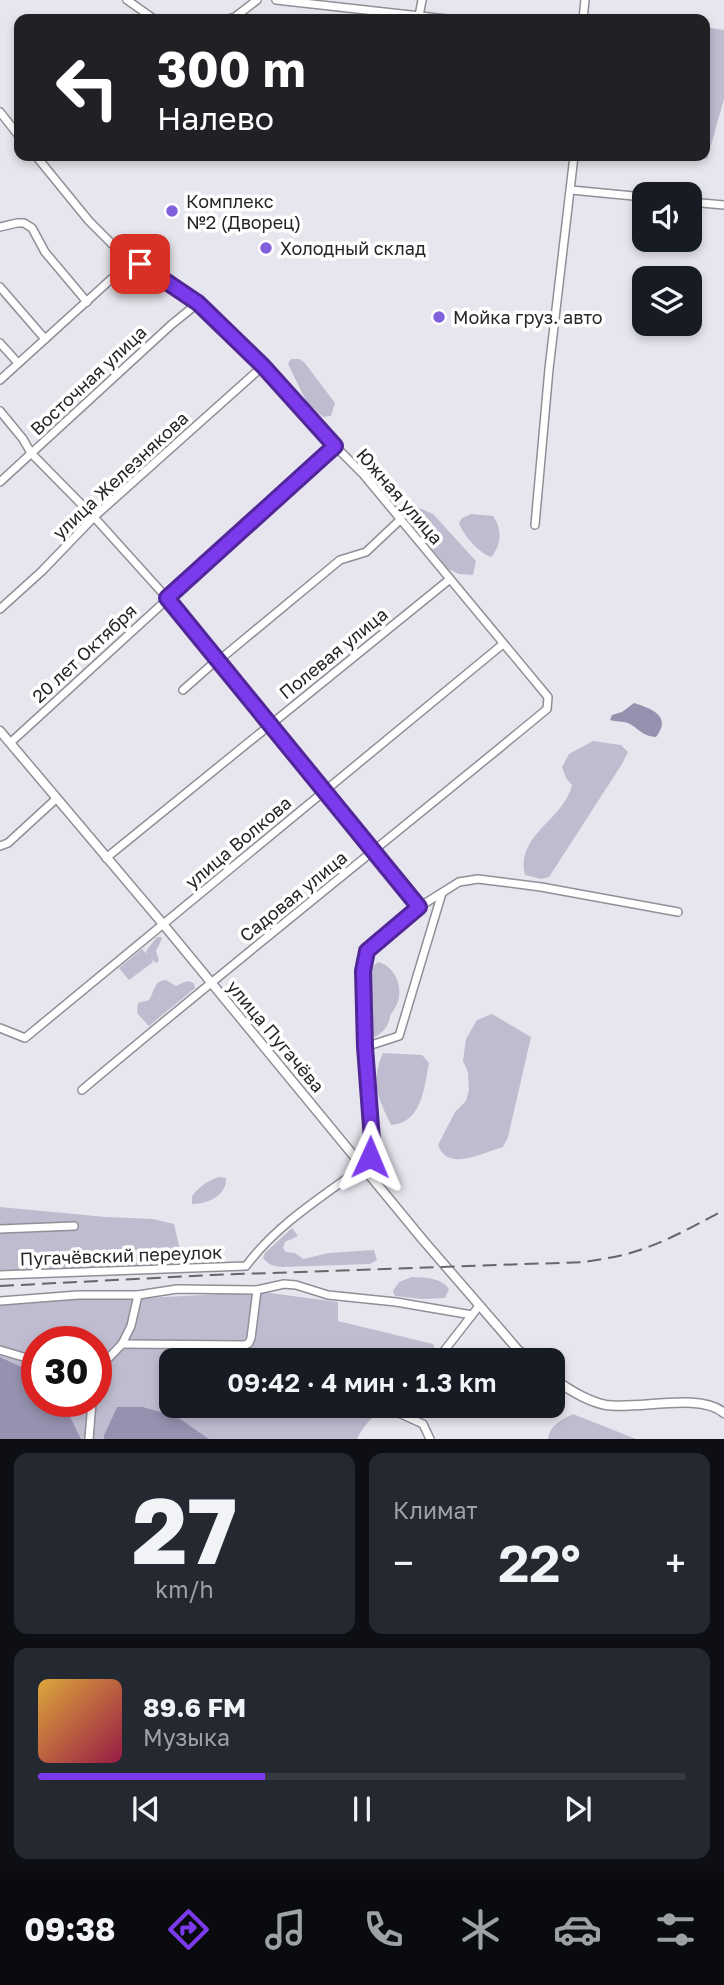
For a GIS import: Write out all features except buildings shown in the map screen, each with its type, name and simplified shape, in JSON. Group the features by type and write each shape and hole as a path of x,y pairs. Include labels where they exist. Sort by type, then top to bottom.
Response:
{"street":[{"path":"127,0 144,14"},
{"path":"239,14 257,0"},
{"path":"276,0 401,14"},
{"path":"0,112 14,130"},
{"name":"Южная улица","path":"40,161 89,221 130,262 140,264 198,303 263,366 363,474 548,697"},
{"path":"535,525 549,364 574,161"},
{"path":"571,190 632,196"},
{"path":"702,203 724,205"},
{"path":"0,228 24,223 32,228 45,252 87,302"},
{"path":"0,380 130,262"},
{"path":"0,287 46,338"},
{"name":"Восточная улица","path":"0,482 198,303"},
{"path":"0,343 18,363"},
{"name":"улица Железнякова","path":"0,609 42,571 94,517 263,366"},
{"path":"0,411 32,453 167,598 419,907"},
{"name":"20 лет Октября","path":"10,743 335,446"},
{"path":"183,690 340,560 366,552 401,519"},
{"name":"Полевая улица","path":"106,858 450,579"},
{"name":"улица Волкова","path":"0,1028 25,1038 503,644"},
{"name":"Садовая улица","path":"82,1090 547,709 548,697"},
{"name":"улица Пугачёва","path":"0,731 423,1240 516,1348"},
{"path":"0,846 8,843 57,798"},
{"path":"363,1167 370,1157 372,1140 365,1047 363,971 367,951 419,907 459,881 478,879 541,887 678,912"},
{"path":"365,1047 399,1037 442,892"},
{"name":"Пугачёвский переулок","path":"0,1275 246,1266 292,1218 363,1167"},
{"path":"0,1229 74,1226"},
{"path":"0,1301 65,1296 138,1295 177,1289 257,1290 284,1284 328,1295 397,1302 472,1315"},
{"path":"122,1344 245,1346 251,1338 257,1290"},
{"path":"112,1354 122,1344 131,1326 138,1295"},
{"path":"446,1348 479,1306"},
{"path":"0,1350 21,1356"},
{"path":"565,1387 589,1400 606,1405 708,1404 724,1413"},
{"path":"89,1439 91,1417"},
{"path":"410,1418 423,1424 430,1439"}],"shaded area":[{"path":"710,28 724,30 724,99 710,148"},
{"path":"291,359 304,362 335,403 331,416 323,417 307,403 288,364"},
{"path":"417,507 433,514 476,561 473,575 459,574 448,569 412,524 410,513"},
{"path":"471,514 493,516 496,521 499,542 491,557 477,548 461,528 459,523 462,518"},
{"path":"634,703 647,707 661,718 661,730 656,737 645,734 628,723 610,720 612,715 622,712"},
{"path":"593,741 621,745 628,752 549,877 541,879 525,875 527,849 567,798 572,785 562,767 569,754"},
{"path":"157,937 162,939 156,951 159,961 156,963 151,959 153,962 129,980 119,968 142,949 147,954 146,951"},
{"path":"378,962 389,968 396,978 399,998 386,1027 375,1037 370,1035 372,1021 367,990 370,973"},
{"path":"166,980 176,986 190,981 195,988 149,1026 137,1013 138,1003 149,1000 156,984"},
{"path":"492,1014 531,1037 508,1137 503,1147 467,1158 450,1158 438,1145 455,1112 466,1101 469,1090 468,1072 463,1061 466,1039 477,1020"},
{"path":"383,1053 422,1055 429,1063 420,1103 409,1118 391,1125 382,1106 376,1081"},
{"path":"219,1177 226,1178 220,1194 210,1201 192,1204 192,1196 198,1189"},
{"path":"0,1207 153,1219 174,1224 185,1272 0,1279"},
{"path":"292,1228 298,1236 285,1242 283,1248 303,1259 329,1253 374,1250 377,1260 370,1264 282,1267 269,1264 263,1258 265,1253"},
{"path":"412,1277 441,1282 449,1289 445,1298 395,1296 393,1291 399,1282"},
{"path":"262,1292 338,1302 338,1321 433,1344 434,1348 159,1348 159,1411 143,1407 117,1407 104,1439 81,1439 70,1417 112,1417 112,1326 21,1326 21,1367 0,1357 0,1303 70,1298 125,1299"},
{"path":"0,1357 21,1367 21,1417 70,1417 81,1439 0,1439"},
{"path":"117,1407 143,1407 159,1411 159,1418 179,1418 209,1439 104,1439"},
{"path":"573,1414 636,1439 548,1439 553,1427"},
{"path":"179,1418 373,1418 357,1439 209,1439"}],"railway":[{"path":"0,1286 212,1275 585,1262 649,1247 724,1210"}],"place":[{"name":"Комплекс №2 (Дворец)","path":"172,211"},
{"name":"Холодный склад","path":"266,248"},
{"name":"Мойка груз. авто","path":"439,317"}],"route":[{"path":"140,264 198,303 263,366 335,446 167,598 419,907 367,951 363,971 372,1140 370,1157"}]}
